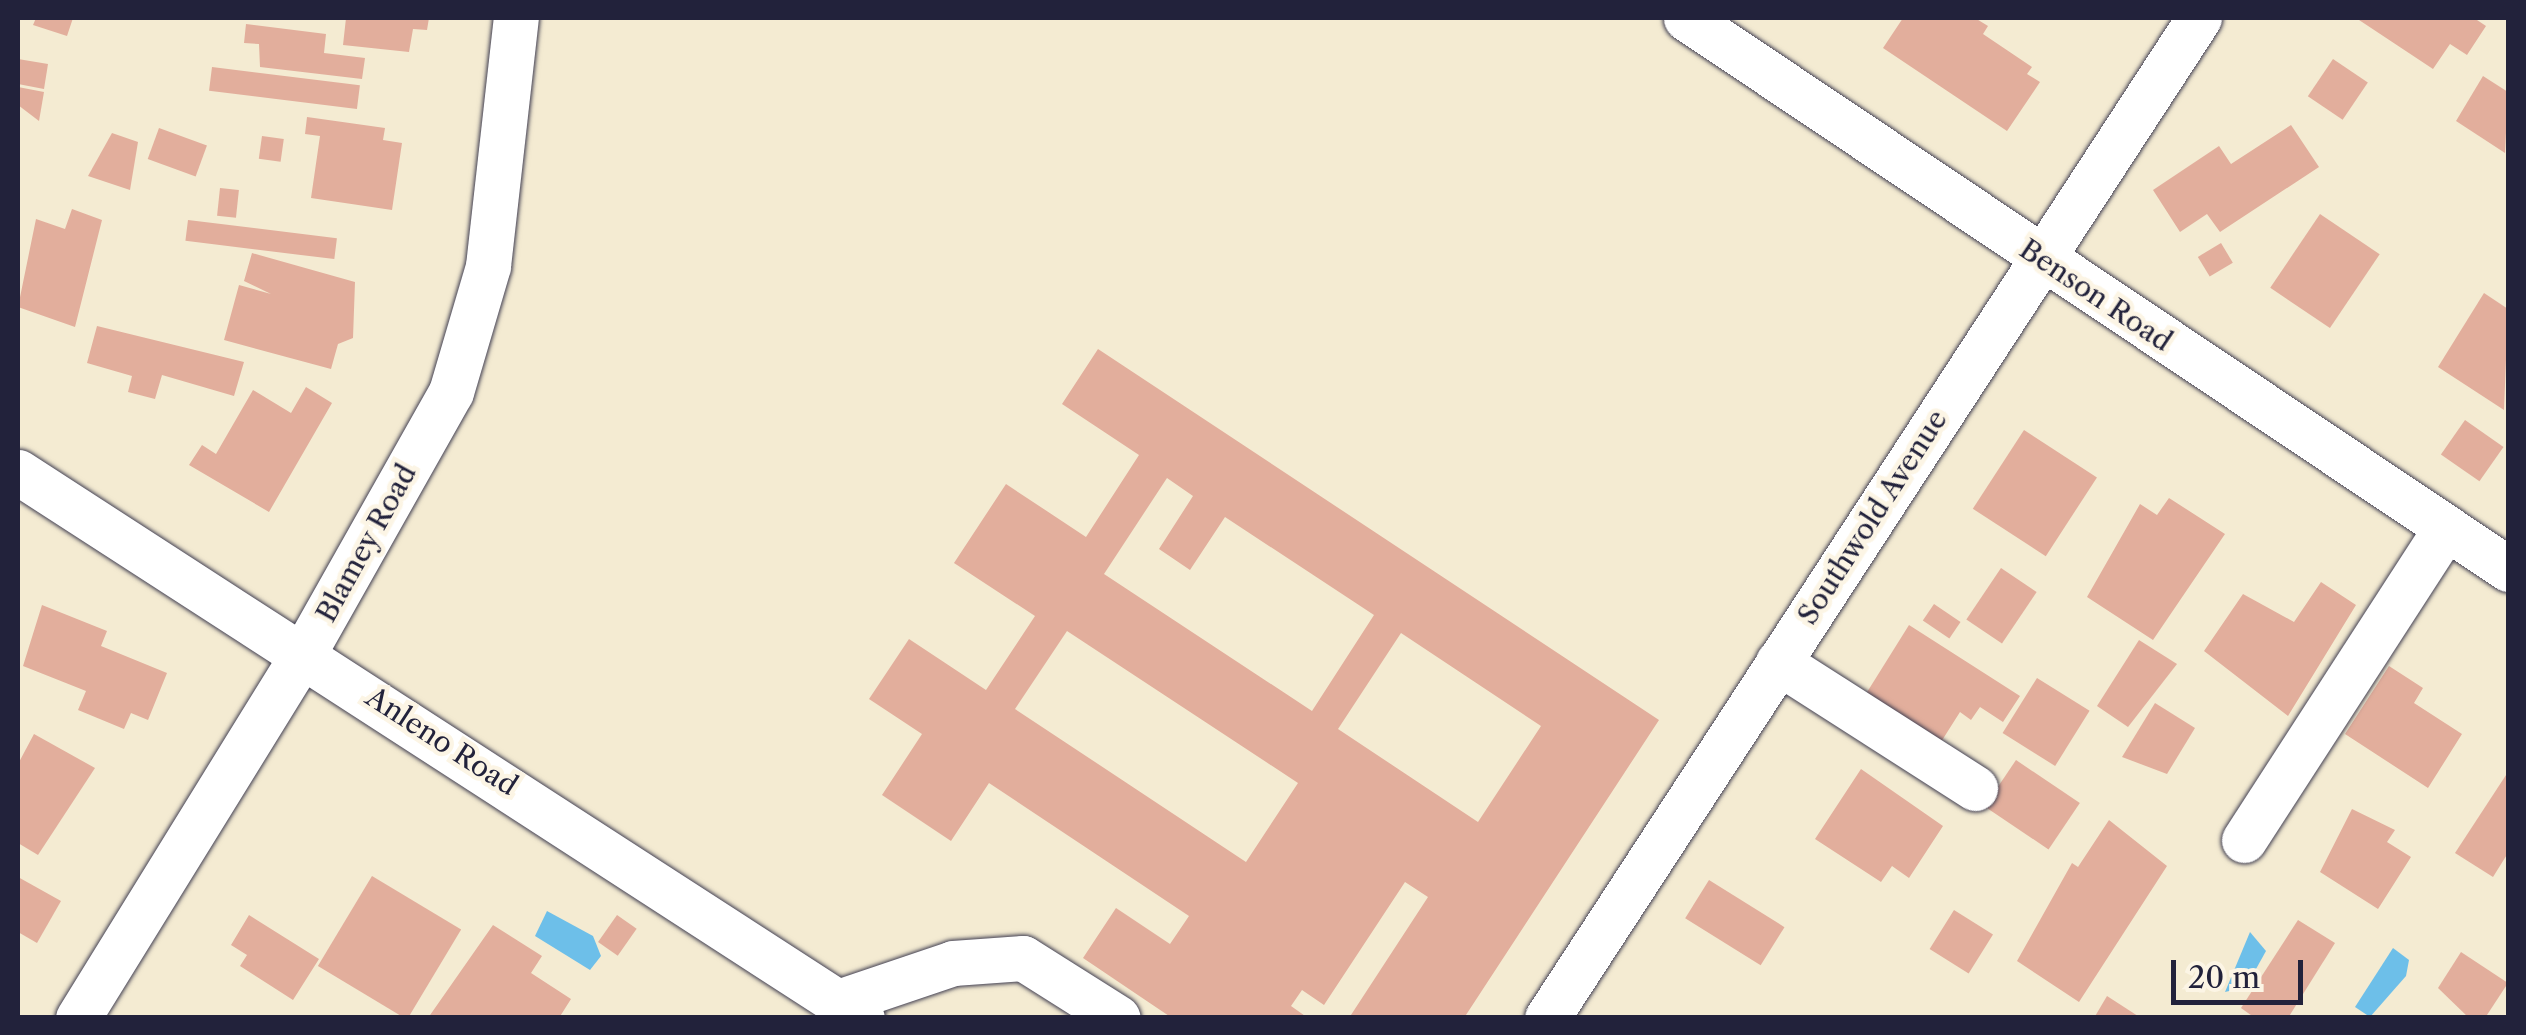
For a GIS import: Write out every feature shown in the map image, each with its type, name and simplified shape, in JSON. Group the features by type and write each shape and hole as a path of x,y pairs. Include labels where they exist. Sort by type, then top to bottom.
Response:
{"street":[{"name":"Blamey Road","path":"78,1018 305,652 451,392 476,329 516,18"},
{"name":"Benson Road","path":"1686,18 2508,569"},
{"name":"Southwold Avenue","path":"1548,1018 2199,18"},
{"name":"Anleno Road","path":"18,472 305,652 850,1010"},
{"path":"2244,840 2446,528"},
{"path":"1778,662 1975,788"},
{"path":"850,1010 953,963 1023,958 1118,1018"}],"water":[{"path":"547,911 593,936 601,956 590,970 535,936"},
{"path":"2250,932 2266,951 2246,987 2225,992"},
{"path":"2393,948 2409,960 2406,976 2370,1017 2355,1007"}],"building":[{"path":"36,18 73,18 67,36 33,25"},
{"path":"346,18 429,18 427,30 413,29 409,52 343,45"},
{"path":"1903,18 1975,18 1988,26 1983,34 2032,67 2027,74 2040,82 2007,131 1883,48"},
{"path":"2356,18 2474,18 2486,26 2467,55 2450,44 2433,69"},
{"path":"246,24 326,34 324,53 365,58 362,79 260,67 259,44 244,43"},
{"path":"18,59 48,64 44,89 18,84"},
{"path":"2333,59 2368,82 2343,120 2308,96"},
{"path":"212,67 360,85 357,109 209,91"},
{"path":"2483,76 2508,92 2505,153 2456,121"},
{"path":"18,87 44,92 39,121 18,105"},
{"path":"307,117 385,128 383,140 402,143 392,210 311,198 320,136 305,134"},
{"path":"2291,125 2319,167 2220,232 2207,214 2180,232 2153,190 2219,146 2231,164"},
{"path":"159,128 207,145 196,176 148,159"},
{"path":"112,133 138,142 130,190 88,176"},
{"path":"262,136 284,139 281,162 259,159"},
{"path":"220,188 239,190 236,218 217,216"},
{"path":"72,209 102,220 75,327 18,307 36,219 65,229"},
{"path":"2320,214 2380,254 2330,328 2270,288"},
{"path":"188,220 337,238 334,259 185,241"},
{"path":"2221,243 2233,263 2210,277 2198,257"},
{"path":"252,253 355,282 353,338 338,344 331,369 224,340 239,285 271,294 244,281"},
{"path":"2484,293 2508,309 2504,410 2438,367"},
{"path":"97,326 244,362 234,396 162,375 155,399 128,392 132,376 87,363"},
{"path":"1098,349 1659,720 1464,1018 1349,1018 1428,897 1405,882 1324,1005 1302,990 1291,1006 1308,1018 1172,1018 1083,958 1116,908 1170,944 1189,916 989,783 951,841 882,795 922,734 869,699 909,639 986,690 1035,616 954,563 1006,484 1086,537 1139,455 1062,404","holes":["1167,478 1193,496 1159,549 1190,570 1225,517 1374,615 1312,711 1104,574","1067,631 1298,783 1246,862 1015,709","1401,633 1541,726 1478,822 1338,729"]},
{"path":"306,387 332,403 269,512 189,465 202,445 216,454 253,390 291,413"},
{"path":"2465,420 2504,447 2479,481 2441,454"},
{"path":"2024,430 2097,477 2046,556 1973,509"},
{"path":"2169,498 2225,534 2153,640 2087,597 2140,504 2157,515"},
{"path":"2001,568 2037,592 2002,643 1966,619"},
{"path":"2321,582 2356,605 2288,716 2204,651 2243,594 2294,622"},
{"path":"1934,604 1961,622 1949,638 1923,621"},
{"path":"42,605 107,631 101,646 167,673 148,720 131,713 124,729 78,710 86,691 23,666"},
{"path":"1909,625 2020,696 2003,722 1980,707 1971,720 1960,712 1934,753 1859,705"},
{"path":"2139,640 2177,664 2128,727 2097,706"},
{"path":"2389,666 2423,688 2414,703 2462,734 2428,788 2345,734"},
{"path":"2037,678 2090,711 2055,766 2003,733"},
{"path":"2155,703 2195,728 2167,774 2122,757"},
{"path":"34,734 95,768 38,855 18,843 18,764"},
{"path":"2016,760 2080,803 2049,849 1985,806"},
{"path":"1861,769 1943,826 1909,878 1892,866 1881,882 1815,839"},
{"path":"2508,772 2508,853 2493,877 2455,853"},
{"path":"2352,809 2395,830 2387,842 2411,857 2378,909 2320,872"},
{"path":"2109,820 2167,866 2079,1002 2017,961 2072,863 2078,867"},
{"path":"372,876 461,930 408,1018 318,966"},
{"path":"18,877 61,901 37,943 18,932"},
{"path":"1709,880 1784,927 1761,965 1685,918"},
{"path":"1954,910 1993,934 1969,973 1930,949"},
{"path":"249,915 319,959 293,1000 240,966 247,955 231,945"},
{"path":"617,915 637,929 618,956 598,942"},
{"path":"2298,920 2335,943 2288,1018 2255,1018 2241,1008"},
{"path":"493,925 542,956 531,973 571,999 559,1018 428,1018"},
{"path":"2461,952 2508,983 2485,1018 2469,1018 2438,988"},
{"path":"2107,996 2141,1018 2094,1018"}]}
